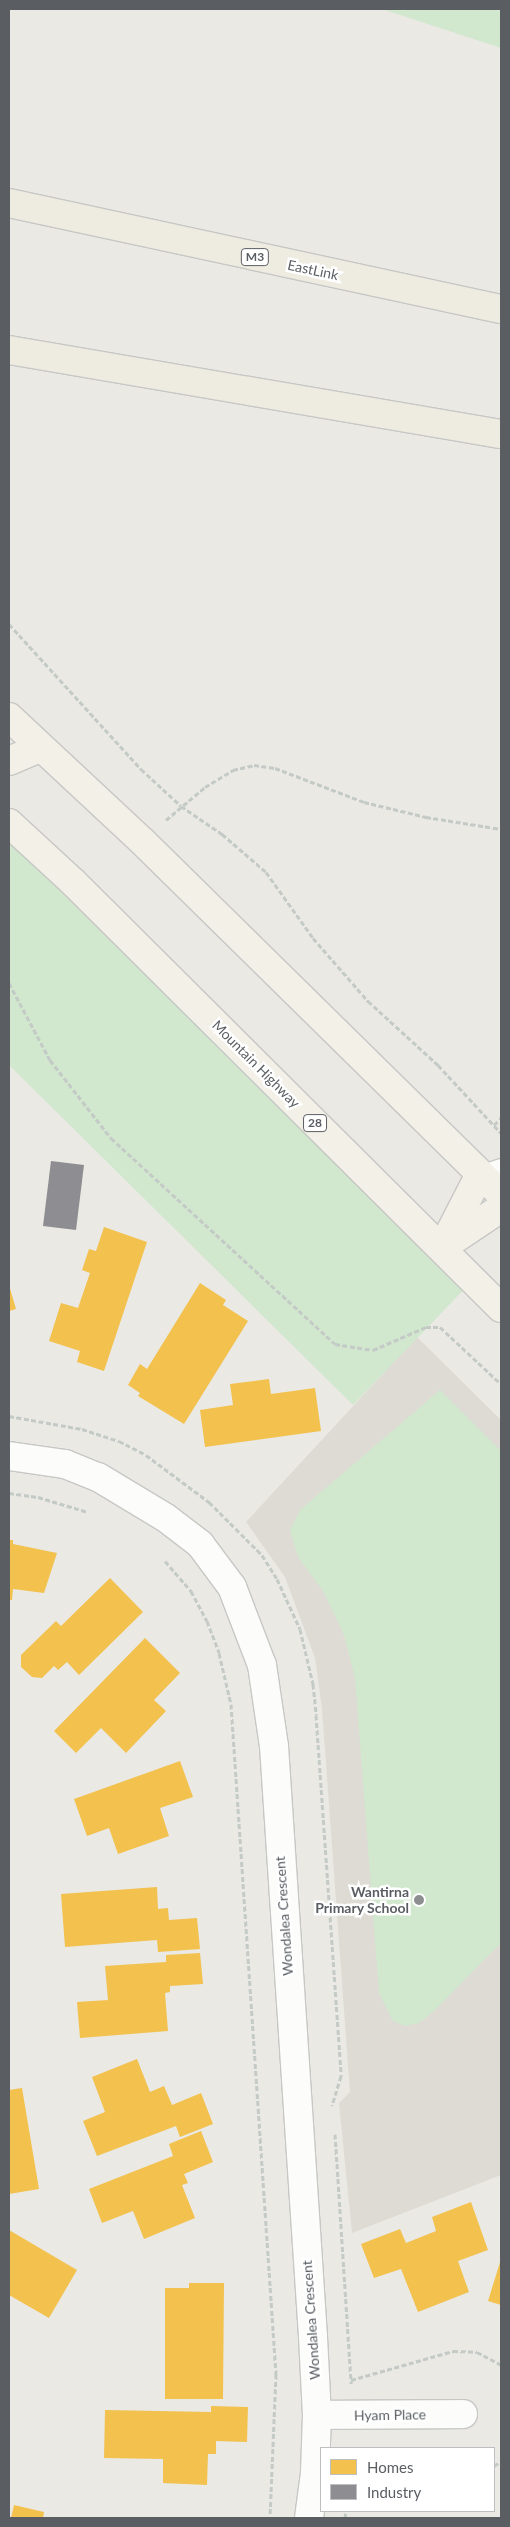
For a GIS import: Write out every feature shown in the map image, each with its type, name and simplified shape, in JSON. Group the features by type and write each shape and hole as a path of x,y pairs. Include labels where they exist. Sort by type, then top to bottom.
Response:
{"highway":[{"name":"EastLink","path":"9,203 501,309"},
{"path":"9,350 501,434"}],"main road":[{"path":"9,717 39,748 142,841 491,1171 501,1194"},
{"path":"9,761 39,748"},
{"name":"Mountain Highway","path":"9,823 73,882 501,1308"},
{"path":"442,1248 491,1171"},
{"path":"442,1248 501,1208"}],"street":[{"name":"Wondalea Crescent","path":"9,1456 64,1464 98,1477 166,1518 200,1544 220,1568 232,1587 252,1634 262,1666 274,1746 317,2415 315,2473 309,2518"},
{"name":"Hyam Place","path":"317,2415 463,2414"}],"path":[{"path":"9,624 141,769 181,806 222,834 266,872 312,938 368,1001 438,1065 501,1133"},
{"path":"142,841 181,806 233,770 254,765 275,768 364,802 426,817 501,829"},
{"path":"9,983 50,1060 111,1138 335,1344 373,1350 426,1327 440,1327 501,1384"},
{"path":"494,1125 501,1118"},
{"path":"9,1493 38,1497 95,1514"},
{"path":"157,1554 192,1591 207,1621 221,1660 230,1704 276,2374 270,2518"},
{"path":"351,2380 453,2351 477,2352 501,2365"}],"shaded area":[{"name":"Wantirna Primary School","path":"417,1337 501,1420 501,2175 352,2233 339,2103 350,2092 322,1709 315,1658 285,1577 246,1522"}],"green space":[{"path":"382,9 501,9 501,48"},
{"path":"9,823 473,1280 353,1405 9,1065"},
{"path":"440,1390 501,1451 501,1943 434,2011 419,2023 405,2026 393,2021 379,1993 355,1678 344,1635 323,1591 298,1557 290,1530 300,1510"}],"building: Homes":[{"path":"104,1227 147,1242 104,1371 77,1362 80,1351 49,1341 61,1303 78,1308 90,1273 82,1270 89,1249 96,1251"},
{"path":"200,1283 226,1300 223,1305 248,1321 184,1424 138,1396 140,1393 128,1385 140,1364 147,1369"},
{"path":"9,1285 16,1309 9,1311"},
{"path":"269,1379 271,1394 315,1388 321,1431 205,1447 200,1410 233,1405 230,1384"},
{"path":"9,1540 13,1540 13,1544 57,1553 44,1593 13,1589 12,1600 9,1600"},
{"path":"110,1578 143,1612 79,1675 67,1662 58,1670 54,1666 42,1678 32,1677 21,1667 21,1655 56,1621 61,1626"},
{"path":"145,1638 180,1673 154,1700 166,1711 126,1753 101,1728 76,1753 54,1731"},
{"path":"180,1761 193,1797 160,1808 169,1836 118,1854 109,1828 87,1836 74,1799"},
{"path":"157,1887 158,1909 168,1908 169,1920 197,1918 200,1949 158,1952 157,1940 65,1947 61,1894"},
{"path":"200,1953 203,1984 170,1986 170,1992 165,1993 168,2031 80,2038 77,2002 108,2000 105,1966 166,1962 166,1955"},
{"path":"137,2059 150,2092 164,2086 172,2105 201,2093 213,2124 180,2137 176,2126 97,2156 83,2121 105,2112 92,2077"},
{"path":"22,2088 39,2189 9,2194 9,2090"},
{"path":"201,2131 213,2162 184,2174 188,2183 182,2185 195,2218 144,2239 133,2211 102,2223 89,2189 173,2156 169,2144"},
{"path":"471,2202 488,2250 458,2261 469,2292 418,2312 401,2269 374,2278 361,2244 400,2229 406,2243 436,2231 432,2217"},
{"path":"9,2230 77,2270 49,2318 9,2295"},
{"path":"501,2259 501,2305 488,2301"},
{"path":"189,2283 224,2283 223,2399 165,2399 165,2288 189,2288"},
{"path":"211,2406 248,2407 247,2442 216,2441 216,2454 208,2454 207,2485 163,2483 163,2459 104,2458 105,2410 211,2412"},
{"path":"14,2505 44,2512 43,2518 11,2518"}],"building: Industry":[{"path":"51,1161 84,1165 76,1230 43,1226"}],"place":[{"name":"Wantirna Primary School","path":"419,1900"}]}
